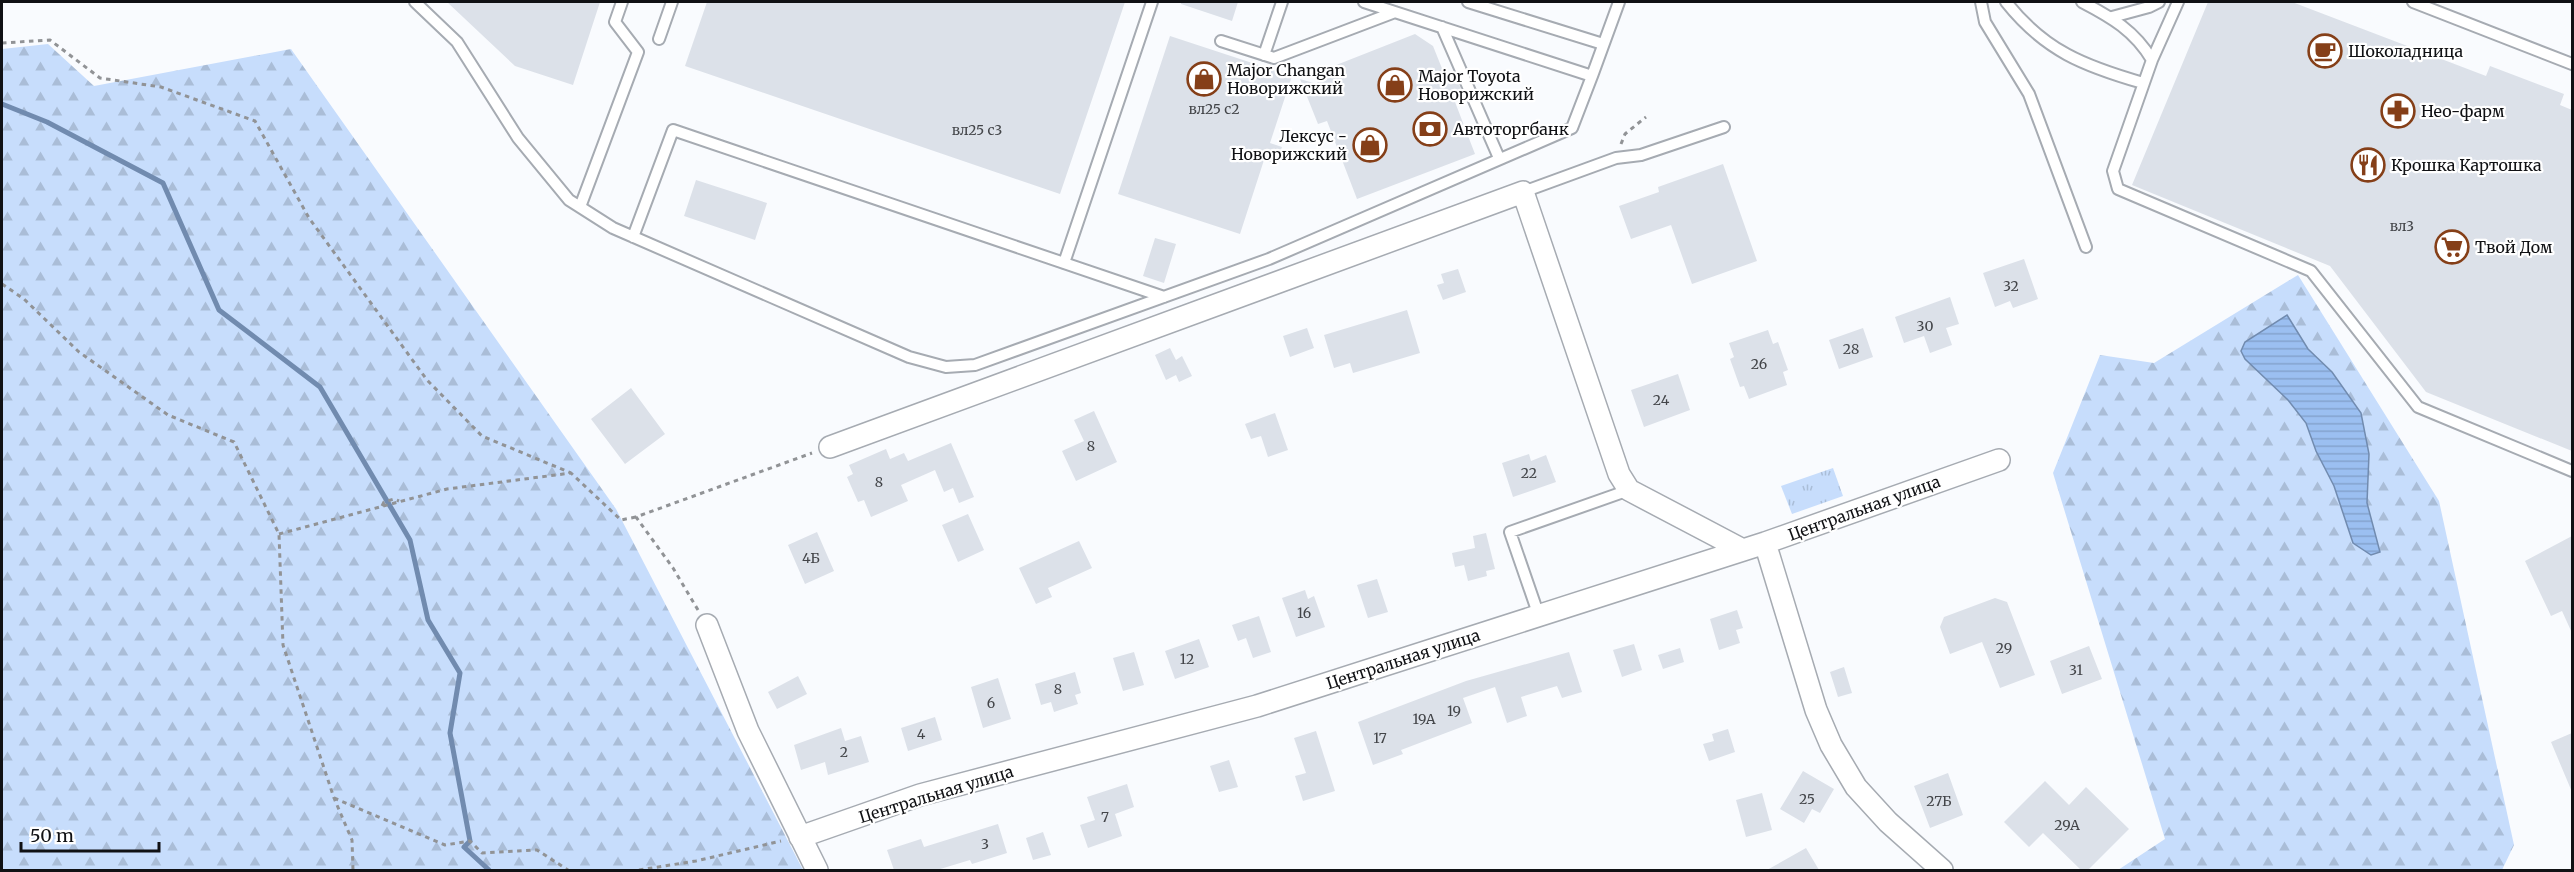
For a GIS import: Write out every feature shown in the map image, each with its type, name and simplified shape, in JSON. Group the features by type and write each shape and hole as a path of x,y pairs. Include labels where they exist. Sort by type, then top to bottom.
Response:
{"street":[{"path":"830,447 1523,192 1619,474 1629,490 1743,550"},
{"name":"Центральная улица","path":"800,837 920,795 1257,706 1765,543 1999,460"},
{"path":"1765,543 1816,710 1831,745 1856,787 1888,822 1942,870"},
{"path":"706,625 748,731 817,870"}],"lane":[{"path":"415,2 457,42 518,138 569,200 613,228 633,237 909,357 946,367 975,365 1269,259 1572,128 1619,2"},
{"path":"580,207 638,52 615,22 622,2"},
{"path":"659,39 672,2"},
{"path":"1064,263 1152,2"},
{"path":"1264,55 1282,2"},
{"path":"1364,2 1592,76"},
{"path":"1468,2 1603,44"},
{"path":"1981,2 1986,22 2029,94 2086,247"},
{"path":"2006,2 2026,26 2070,57 2108,73 2143,83"},
{"path":"2082,2 2112,17 2131,31 2152,60"},
{"path":"2112,17 2159,2"},
{"path":"2178,2 2143,83 2113,171 2118,189 2311,271 2418,407 2572,471"},
{"path":"2413,2 2572,64"},
{"path":"1221,41 1274,58 1395,12"},
{"path":"1442,27 1499,158"},
{"path":"1523,192 1616,158 1641,155 1724,127"},
{"path":"633,237 673,130 1164,297"},
{"path":"1539,616 1510,532 1629,490"}],"path":[{"path":"2,43 50,40 100,78 161,87 255,121 309,218 427,380 483,436 571,474 621,520 636,517 830,447"},
{"path":"1616,158 1625,134 1646,117"},
{"path":"2,284 24,299 79,352 168,415 234,442 279,534 283,645 334,798 352,840 353,870"},
{"path":"383,504 400,502 447,489 571,474"},
{"path":"279,534 394,499 400,502"},
{"path":"636,517 673,568 706,625"},
{"path":"334,798 445,845 470,841 482,853 537,850 568,870"},
{"path":"639,870 696,861 800,837"}],"green space":[{"path":"48,44 94,86 291,49 616,509 803,870 2,870 2,49"},
{"path":"2298,275 2439,501 2514,845 2502,870 2118,870 2165,839 2053,473 2100,355 2154,363","holes":["2286,315 2308,349 2332,372 2369,454 2367,503 2380,552 2353,543 2334,486 2316,451 2306,423 2288,400"]},
{"path":"1833,468 1843,496 1792,514 1781,486"}],"shaded area":[{"path":"2287,315 2308,349 2332,372 2361,413 2369,454 2367,503 2380,552 2371,555 2353,543 2334,486 2316,451 2306,423 2288,400 2245,359 2241,351 2245,342"}],"building":[{"path":"447,2 600,2 573,85 515,66"},
{"path":"707,2 1125,2 1060,194 685,66"},
{"path":"1181,2 1238,2 1232,21 1181,4"},
{"path":"2208,2 2292,2 2486,76 2490,66 2564,94 2560,105 2572,110 2572,451 2426,392 2330,266 2132,185"},
{"path":"1415,34 1433,46 1447,81 1456,78 1465,98 1455,102 1475,154 1357,199 1327,121 1318,124 1300,79 1317,84 1321,71"},
{"path":"1170,36 1292,76 1270,143 1282,147 1276,164 1264,160 1240,234 1118,194"},
{"path":"1723,164 1757,261 1692,284 1671,225 1631,239 1619,206 1659,192 1658,187"},
{"path":"696,180 767,203 755,240 684,216"},
{"path":"1155,238 1176,244 1164,283 1143,276"},
{"path":"2024,259 2038,299 2013,308 2010,301 1995,307 1983,273"},
{"path":"1458,269 1466,292 1443,300 1437,285 1444,283 1441,274"},
{"path":"1950,297 1959,324 1946,328 1952,345 1930,353 1924,336 1904,343 1895,317"},
{"path":"1407,310 1420,353 1353,373 1350,363 1334,368 1324,335"},
{"path":"1307,328 1314,348 1290,357 1283,336"},
{"path":"1863,328 1873,357 1839,369 1829,340"},
{"path":"1768,330 1773,344 1778,342 1788,370 1783,372 1787,385 1749,399 1744,386 1740,387 1730,359 1734,357 1729,343"},
{"path":"1170,348 1176,360 1182,356 1192,376 1179,382 1176,375 1166,380 1155,355"},
{"path":"1678,374 1690,410 1644,427 1631,390"},
{"path":"631,388 665,434 625,464 591,419"},
{"path":"1094,411 1117,462 1076,481 1062,451 1084,441 1074,420"},
{"path":"1275,413 1288,450 1268,457 1261,436 1251,439 1245,424"},
{"path":"951,443 974,497 959,503 953,488 944,492 935,470 901,485 908,501 871,517 864,500 858,502 847,477 853,474 849,465 886,449 890,459 904,453 908,461"},
{"path":"1529,454 1531,461 1546,455 1556,482 1513,497 1502,463"},
{"path":"968,514 984,550 958,562 942,525"},
{"path":"817,532 834,571 805,584 788,545"},
{"path":"1486,533 1495,569 1486,571 1487,576 1468,581 1464,565 1455,567 1452,553 1475,548 1473,536"},
{"path":"2572,536 2572,633 2562,611 2551,616 2525,561"},
{"path":"1079,541 1092,568 1048,588 1052,597 1036,604 1019,568"},
{"path":"1377,579 1388,612 1368,618 1357,585"},
{"path":"1305,590 1308,599 1314,596 1325,627 1296,637 1282,598"},
{"path":"1995,598 2007,602 2035,675 2000,688 1982,642 1950,654 1940,627 1944,617"},
{"path":"1737,610 1743,628 1736,630 1740,643 1719,650 1710,619"},
{"path":"1259,616 1271,652 1253,658 1246,638 1238,641 1232,625"},
{"path":"1199,639 1209,667 1175,679 1165,651"},
{"path":"1634,644 1642,670 1622,677 1613,650"},
{"path":"2089,646 2102,679 2062,694 2050,661"},
{"path":"1680,648 1684,662 1663,669 1658,655"},
{"path":"1134,652 1144,685 1123,691 1113,658"},
{"path":"1569,652 1582,692 1562,698 1557,686 1521,697 1527,716 1507,723 1495,687 1463,698 1472,723 1401,750 1403,754 1373,765 1358,722 1466,681"},
{"path":"1844,667 1852,693 1838,697 1830,672"},
{"path":"1075,672 1081,693 1075,695 1078,704 1054,712 1051,702 1041,705 1035,684"},
{"path":"798,676 807,694 777,709 768,692"},
{"path":"998,678 1011,719 983,728 971,687"},
{"path":"935,717 942,740 908,751 901,728"},
{"path":"841,728 845,741 861,736 869,762 828,775 825,762 801,770 794,745"},
{"path":"1728,729 1735,752 1709,761 1703,744 1714,741 1712,734"},
{"path":"1316,731 1335,791 1303,801 1295,776 1306,773 1294,738"},
{"path":"2572,733 2572,792 2551,742"},
{"path":"1229,760 1238,787 1219,792 1210,766"},
{"path":"1803,771 1834,789 1820,813 1812,809 1804,823 1780,809"},
{"path":"1948,773 1963,815 1930,828 1914,786"},
{"path":"2045,781 2069,805 2086,787 2129,829 2088,870 2081,870 2043,833 2029,847 2004,822"},
{"path":"1127,784 1134,807 1115,814 1122,836 1088,848 1080,825 1095,820 1087,797"},
{"path":"1762,793 1772,830 1746,837 1736,800"},
{"path":"998,824 1007,853 972,864 970,860 937,870 894,870 887,850 921,839 924,847"},
{"path":"1043,832 1051,855 1033,860 1026,838"},
{"path":"1806,848 1819,870 1767,870"}],"waterway":[{"path":"2,104 47,122 163,183 219,310 320,387 410,540 428,620 460,673 450,733 470,841 464,847 489,870"}],"place":[{"name":"Шоколадница","path":"2325,51"},
{"name":"Major Changan Новорижский","path":"1204,79"},
{"name":"Major Toyota Новорижский","path":"1395,85"},
{"name":"Нео-фарм","path":"2398,111"},
{"name":"Автоторгбанк","path":"1430,129"},
{"name":"Лексус - Новорижский","path":"1370,145"},
{"name":"Крошка Картошка","path":"2368,165"},
{"name":"Твой Дом","path":"2452,247"}]}
